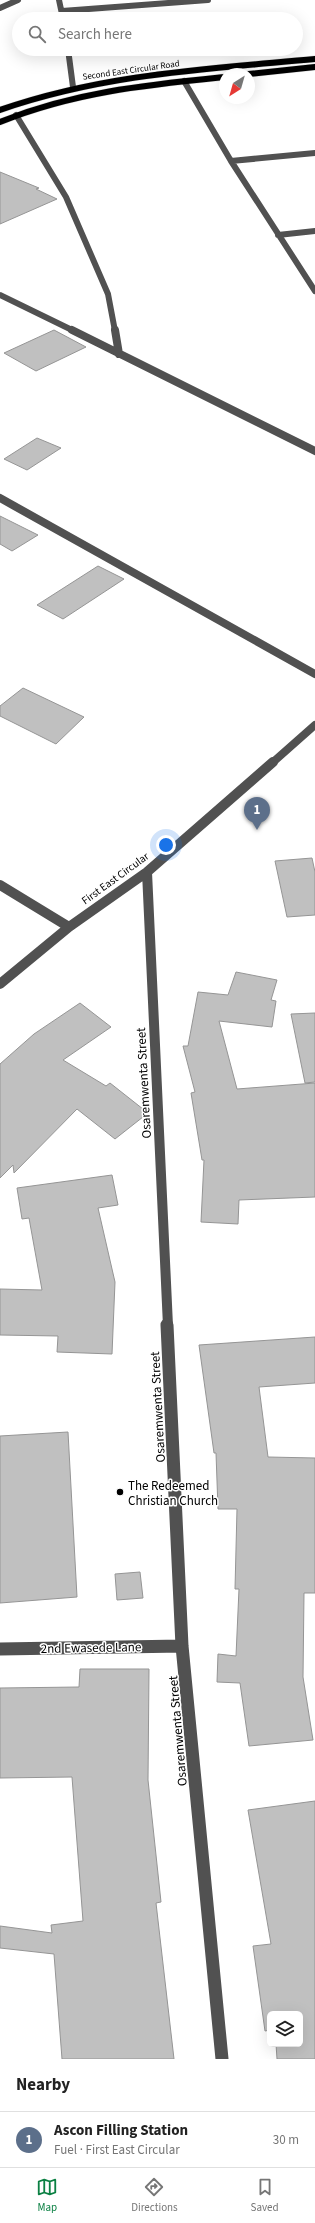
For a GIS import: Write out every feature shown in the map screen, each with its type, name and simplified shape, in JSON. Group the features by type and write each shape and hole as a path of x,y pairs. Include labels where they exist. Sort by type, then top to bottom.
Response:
{"main road":[{"name":"Second East Circular Road","path":"0,110 73,86 121,78 315,59"},
{"path":"255,73 315,67"},
{"name":"Second East Circular Road","path":"0,122 61,99 92,91 219,77"}],"street":[{"path":"0,8 18,0"},
{"path":"59,0 62,11 208,0"},
{"path":"69,56 73,86"},
{"path":"184,81 231,161 315,292"},
{"path":"16,115 66,197 108,294 119,354"},
{"path":"231,161 315,154"},
{"path":"278,235 315,231"},
{"path":"0,295 276,430 315,451"},
{"path":"0,498 315,674"},
{"name":"First East Circular","path":"0,984 69,927 147,872 315,725"},
{"name":"Osaremwenta Street","path":"147,872 182,1646 222,2059"},
{"path":"0,885 69,927"},
{"name":"2nd Ewasede Lane","path":"0,1649 182,1646"}],"building":[{"path":"0,172 39,188 36,189 57,199 0,224"},
{"path":"54,330 86,347 36,371 4,353"},
{"path":"37,438 61,448 27,470 4,459"},
{"path":"0,516 38,535 12,551 0,544"},
{"path":"98,566 124,579 63,619 37,605"},
{"path":"23,688 84,717 56,744 0,716 0,706"},
{"path":"312,858 315,872 315,915 287,917 275,861"},
{"path":"236,972 277,980 271,1000 276,1001 272,1027 219,1021 237,1089 315,1083 315,1197 239,1200 238,1224 201,1222 204,1160 202,1160 191,1093 195,1092 183,1046 188,1046 198,992 228,995"},
{"path":"80,1003 111,1027 63,1060 106,1086 110,1083 148,1113 115,1139 77,1109 14,1173 13,1165 0,1178 0,1064 34,1034"},
{"path":"315,1013 315,1082 305,1083 291,1014"},
{"path":"112,1175 118,1205 98,1208 115,1282 112,1354 57,1352 58,1336 0,1335 0,1289 42,1290 29,1218 22,1219 17,1188"},
{"path":"315,1337 315,1383 259,1387 268,1457 315,1458 315,1593 304,1593 303,1677 313,1740 249,1746 240,1683 217,1682 218,1654 236,1656 239,1589 235,1589 237,1509 218,1509 216,1453 214,1453 199,1345"},
{"path":"68,1432 77,1597 0,1603 0,1436"},
{"path":"140,1572 143,1598 117,1600 115,1574"},
{"path":"80,1669 149,1669 148,1780 161,1902 156,1903 174,2059 62,2059 54,1954 0,1948 0,1926 52,1933 51,1925 83,1921 72,1777 0,1778 0,1688 79,1687"},
{"path":"315,1801 315,2059 277,2059 276,2047 303,2047 303,2011 267,2011 267,2031 265,2031 253,1946 271,1944 248,1810"}],"place":[{"name":"Ascon Filling Station","path":"257,830"},
{"name":"The Redeemed Christian Church","path":"120,1492"}]}
